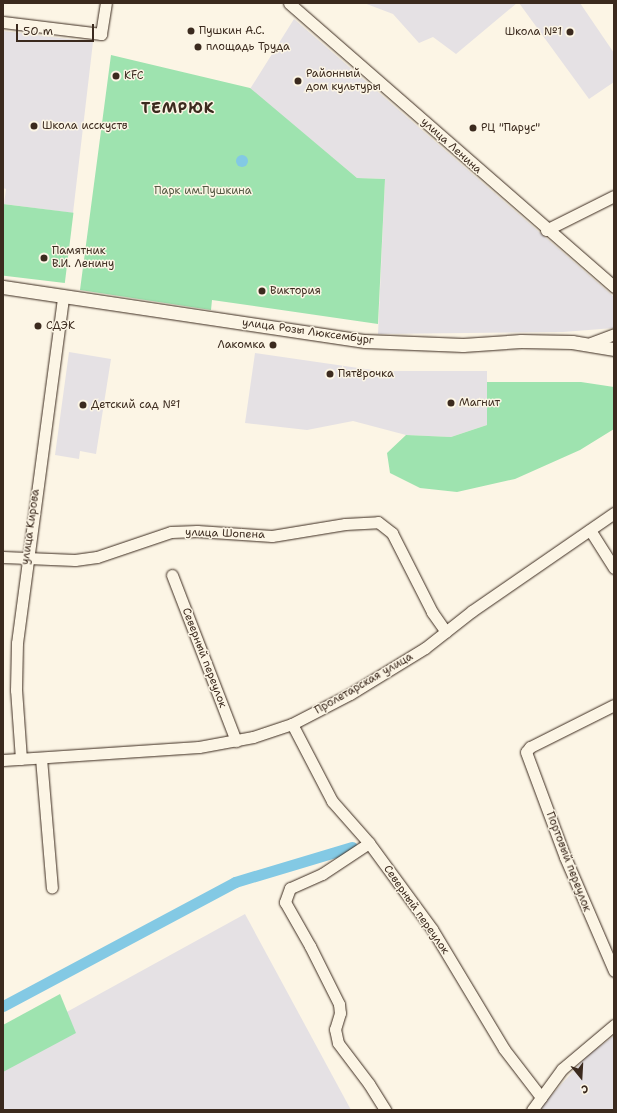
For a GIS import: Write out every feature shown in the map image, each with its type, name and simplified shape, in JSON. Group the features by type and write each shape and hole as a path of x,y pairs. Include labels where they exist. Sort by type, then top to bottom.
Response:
{"main road":[{"name":"улица Розы Люксембург","path":"3,287 365,341 463,345 521,341 591,343 614,350"}],"street":[{"path":"3,22 101,34 106,3"},
{"name":"улица Ленина","path":"293,4 546,230 614,287"},
{"path":"546,230 614,196"},
{"name":"улица Кирова","path":"21,759 16,690 17,643 26,558 63,296"},
{"path":"591,343 614,334"},
{"name":"Пролетарская улица","path":"3,760 199,747 236,741 292,724 350,694 425,648 472,611 614,513"},
{"name":"улица Шопена","path":"3,557 75,560 97,557 171,532 197,531 272,536 345,524 378,522 392,533 432,612 446,632"},
{"path":"590,530 614,568"},
{"name":"Северный переулок","path":"172,575 236,741"},
{"name":"Портовый переулок","path":"614,705 530,747 526,752 565,857 614,971"},
{"name":"Северный переулок","path":"292,724 332,801 369,843 432,929 504,1049 541,1097"},
{"path":"41,758 52,888"},
{"path":"369,843 322,874 290,888 285,902 310,946 339,1004 340,1013 335,1029 338,1043 369,1084 385,1110"},
{"path":"532,1110 562,1069 614,1025"}],"shaded area":[{"name":"Школа №1","path":"364,3 517,3 456,54 433,37 419,43 393,14"},
{"name":"Школа №1","path":"519,3 580,3 614,53 614,82 589,99"},
{"path":"294,19 614,297 614,328 563,332 378,334 385,179 357,178 250,89"},
{"path":"3,31 93,42 73,213 4,204 6,189 3,188"},
{"name":"Детский сад №1","path":"69,352 111,359 96,454 80,451 79,459 55,455"},
{"path":"255,353 379,371 487,371 487,425 451,437 406,435 353,421 307,430 245,423"},
{"path":"245,914 351,1110 3,1110 3,1047"},
{"path":"614,1036 614,1110 538,1110 588,1055"}],"green space":[{"name":"Парк им.Пушкина","path":"111,55 250,88 357,178 385,179 378,324 212,300 211,310 80,290"},
{"path":"3,204 73,213 65,283 3,276"},
{"path":"487,382 581,382 614,387 614,429 580,450 515,479 457,492 420,488 390,473 387,453 406,435 451,437 487,425"},
{"path":"60,994 76,1033 3,1072 3,1025"}],"water":[{"path":"240,155 244,155 248,161 244,167 240,167 236,163 236,159"}],"waterway":[{"path":"3,1006 235,882 352,847"}],"place":[{"name":"Пушкин А.С.","path":"191,31"},
{"name":"Школа №1","path":"570,32"},
{"name":"площадь Труда","path":"198,47"},
{"name":"KFC","path":"116,76"},
{"name":"Районный дом культуры","path":"298,81"},
{"name":"Школа исскуств","path":"34,126"},
{"name":"РЦ \"Парус\"","path":"473,128"},
{"name":"Памятник В.И. Ленину","path":"44,258"},
{"name":"Виктория","path":"262,291"},
{"name":"СДЭК","path":"38,326"},
{"name":"Лакомка","path":"273,345"},
{"name":"Пятёрочка","path":"330,374"},
{"name":"Магнит","path":"451,403"},
{"name":"Детский сад №1","path":"83,405"}],"district":[{"name":"ТЕМРЮК","path":"178,109"}]}
